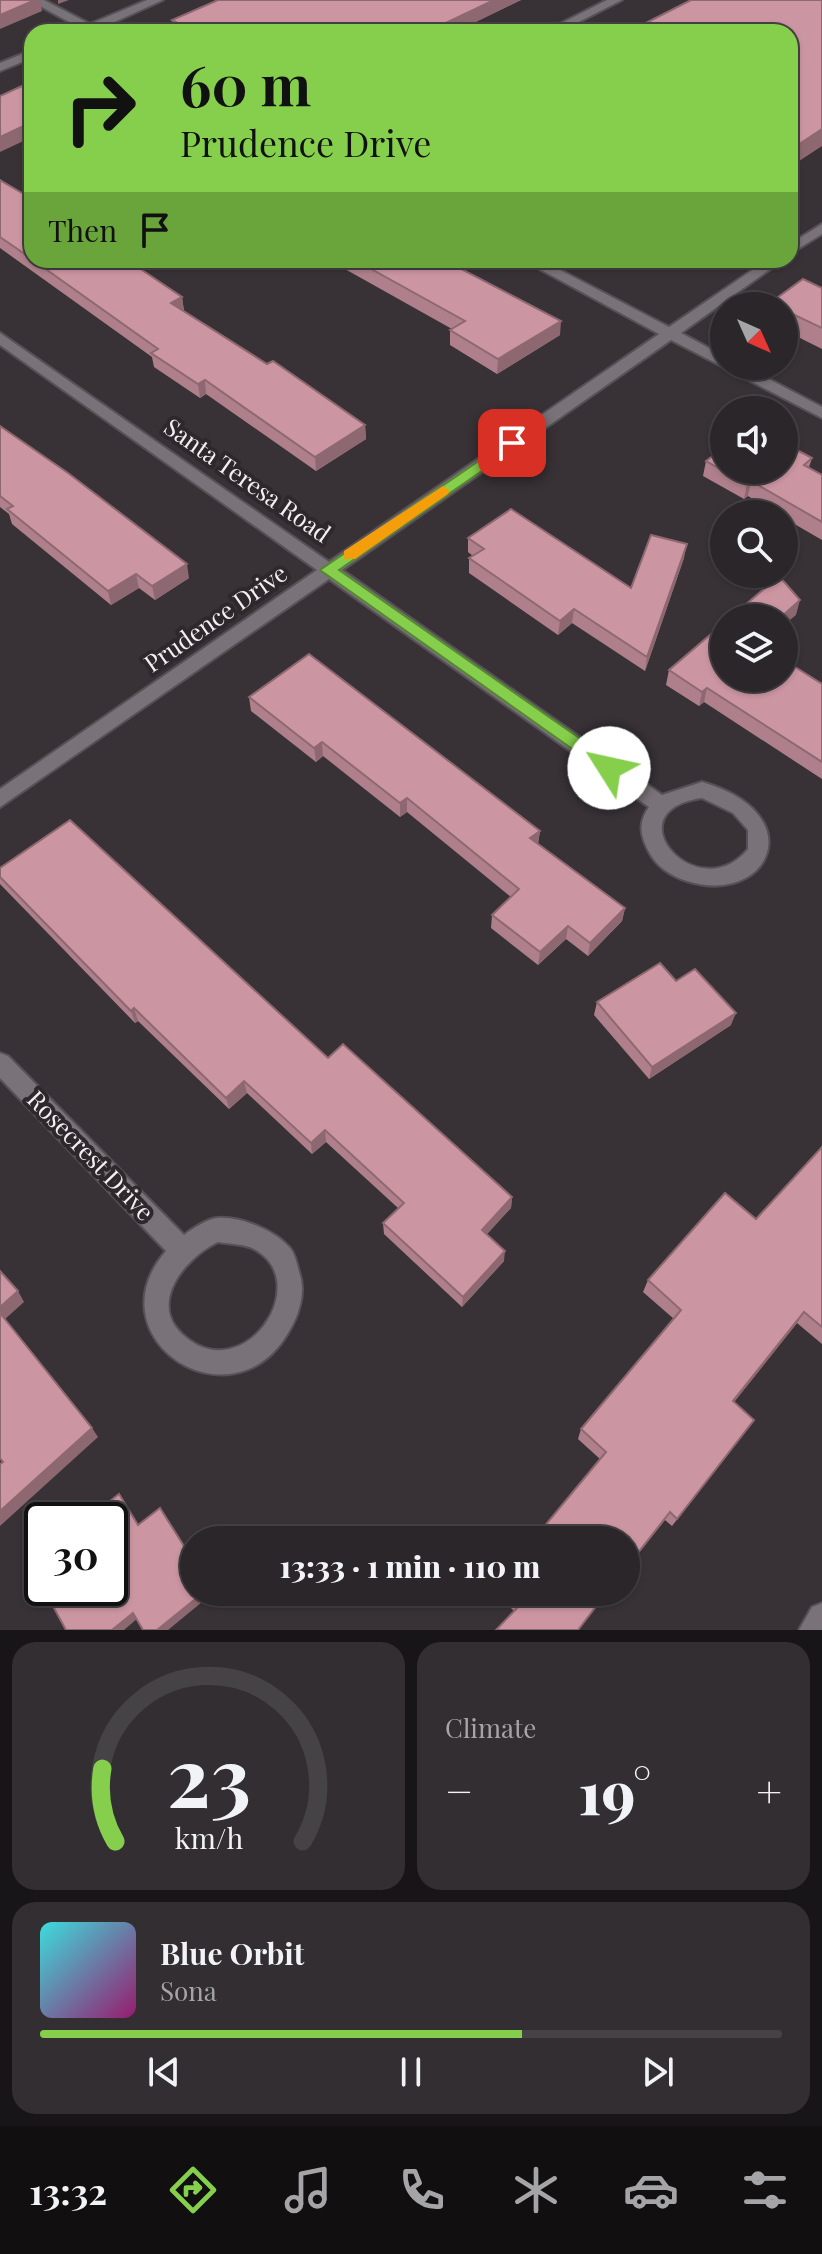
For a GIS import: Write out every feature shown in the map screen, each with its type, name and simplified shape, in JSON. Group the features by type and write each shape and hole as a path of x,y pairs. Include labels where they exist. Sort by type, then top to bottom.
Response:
{"street":[{"path":"35,0 77,24"},
{"path":"104,24 157,0"},
{"path":"566,24 616,0"},
{"path":"0,67 24,57"},
{"path":"798,244 822,228"},
{"path":"545,268 710,355"},
{"name":"Prudence Drive","path":"0,799 765,268"},
{"name":"Santa Teresa Road","path":"0,338 660,804"},
{"path":"759,380 822,413"},
{"path":"702,790 734,800 755,823 759,838 756,852 748,864 716,877 679,870 664,859 654,846 650,831 652,817 660,804 672,796 702,790"},
{"name":"Rosecrest Drive","path":"0,1063 181,1249"},
{"path":"217,1230 238,1230 258,1235 274,1247 286,1263 292,1283 291,1304 283,1326 267,1344 247,1358 223,1363 200,1361 180,1351 165,1334 158,1312 158,1289 166,1268 181,1249 198,1237 217,1230"},
{"path":"813,1630 822,1617"}],"building":[{"path":"0,0 35,0 0,15"},
{"path":"218,0 494,0 444,24 179,24 172,20"},
{"path":"691,0 822,0 822,129 798,145 798,24 644,24"},
{"path":"24,87 24,126 0,137 0,96"},
{"path":"0,180 24,194 24,254 0,237"},
{"path":"44,268 139,268 182,297 171,303 267,364 273,361 365,425 315,457 205,380 198,384 151,353 158,349"},
{"path":"369,268 459,268 561,321 498,359 450,330 465,321"},
{"path":"803,279 822,288 822,328 798,317 798,292 785,292"},
{"path":"0,426 68,473 187,564 152,586 136,574 108,591 7,509 13,506 0,496"},
{"path":"798,450 812,458 804,465 822,475 822,522 798,508 798,500 784,500 756,484 798,484"},
{"path":"511,509 631,588 651,535 687,544 647,657 574,609 560,621 469,558 484,549 468,538"},
{"path":"765,588 790,588 800,600 796,604 746,604"},
{"path":"710,635 710,690 707,688 702,692 669,670"},
{"path":"309,654 540,831 530,838 625,908 590,943 568,926 540,952 492,915 519,889 407,798 400,803 322,742 314,748 249,697"},
{"path":"798,669 822,684 822,762 713,692 798,692"},
{"path":"70,820 328,1058 343,1044 512,1197 482,1230 505,1251 463,1297 383,1223 404,1203 325,1130 311,1143 244,1081 226,1098 134,1008 131,1011 0,877 0,868"},
{"path":"660,963 676,981 695,969 736,1013 652,1067 597,1002"},
{"path":"822,1147 822,1327 804,1312 733,1401 754,1420 677,1519 670,1512 640,1550 640,1526 545,1526 606,1452 581,1429 681,1310 648,1280 725,1193 756,1219"},
{"path":"0,1271 18,1291 0,1307"},
{"path":"0,1313 92,1428 0,1511 0,1464 3,1462 0,1458"},
{"path":"119,1494 124,1502 109,1502"},
{"path":"160,1508 180,1540 180,1606 187,1606 157,1630 143,1630 133,1613 112,1630 66,1630 53,1606 128,1606 128,1509 138,1525"},
{"path":"596,1606 578,1630 496,1630 518,1607"}],"slow traffic":[{"path":"349,555 443,491"}],"route":[{"path":"512,443 328,570 609,768"}]}
